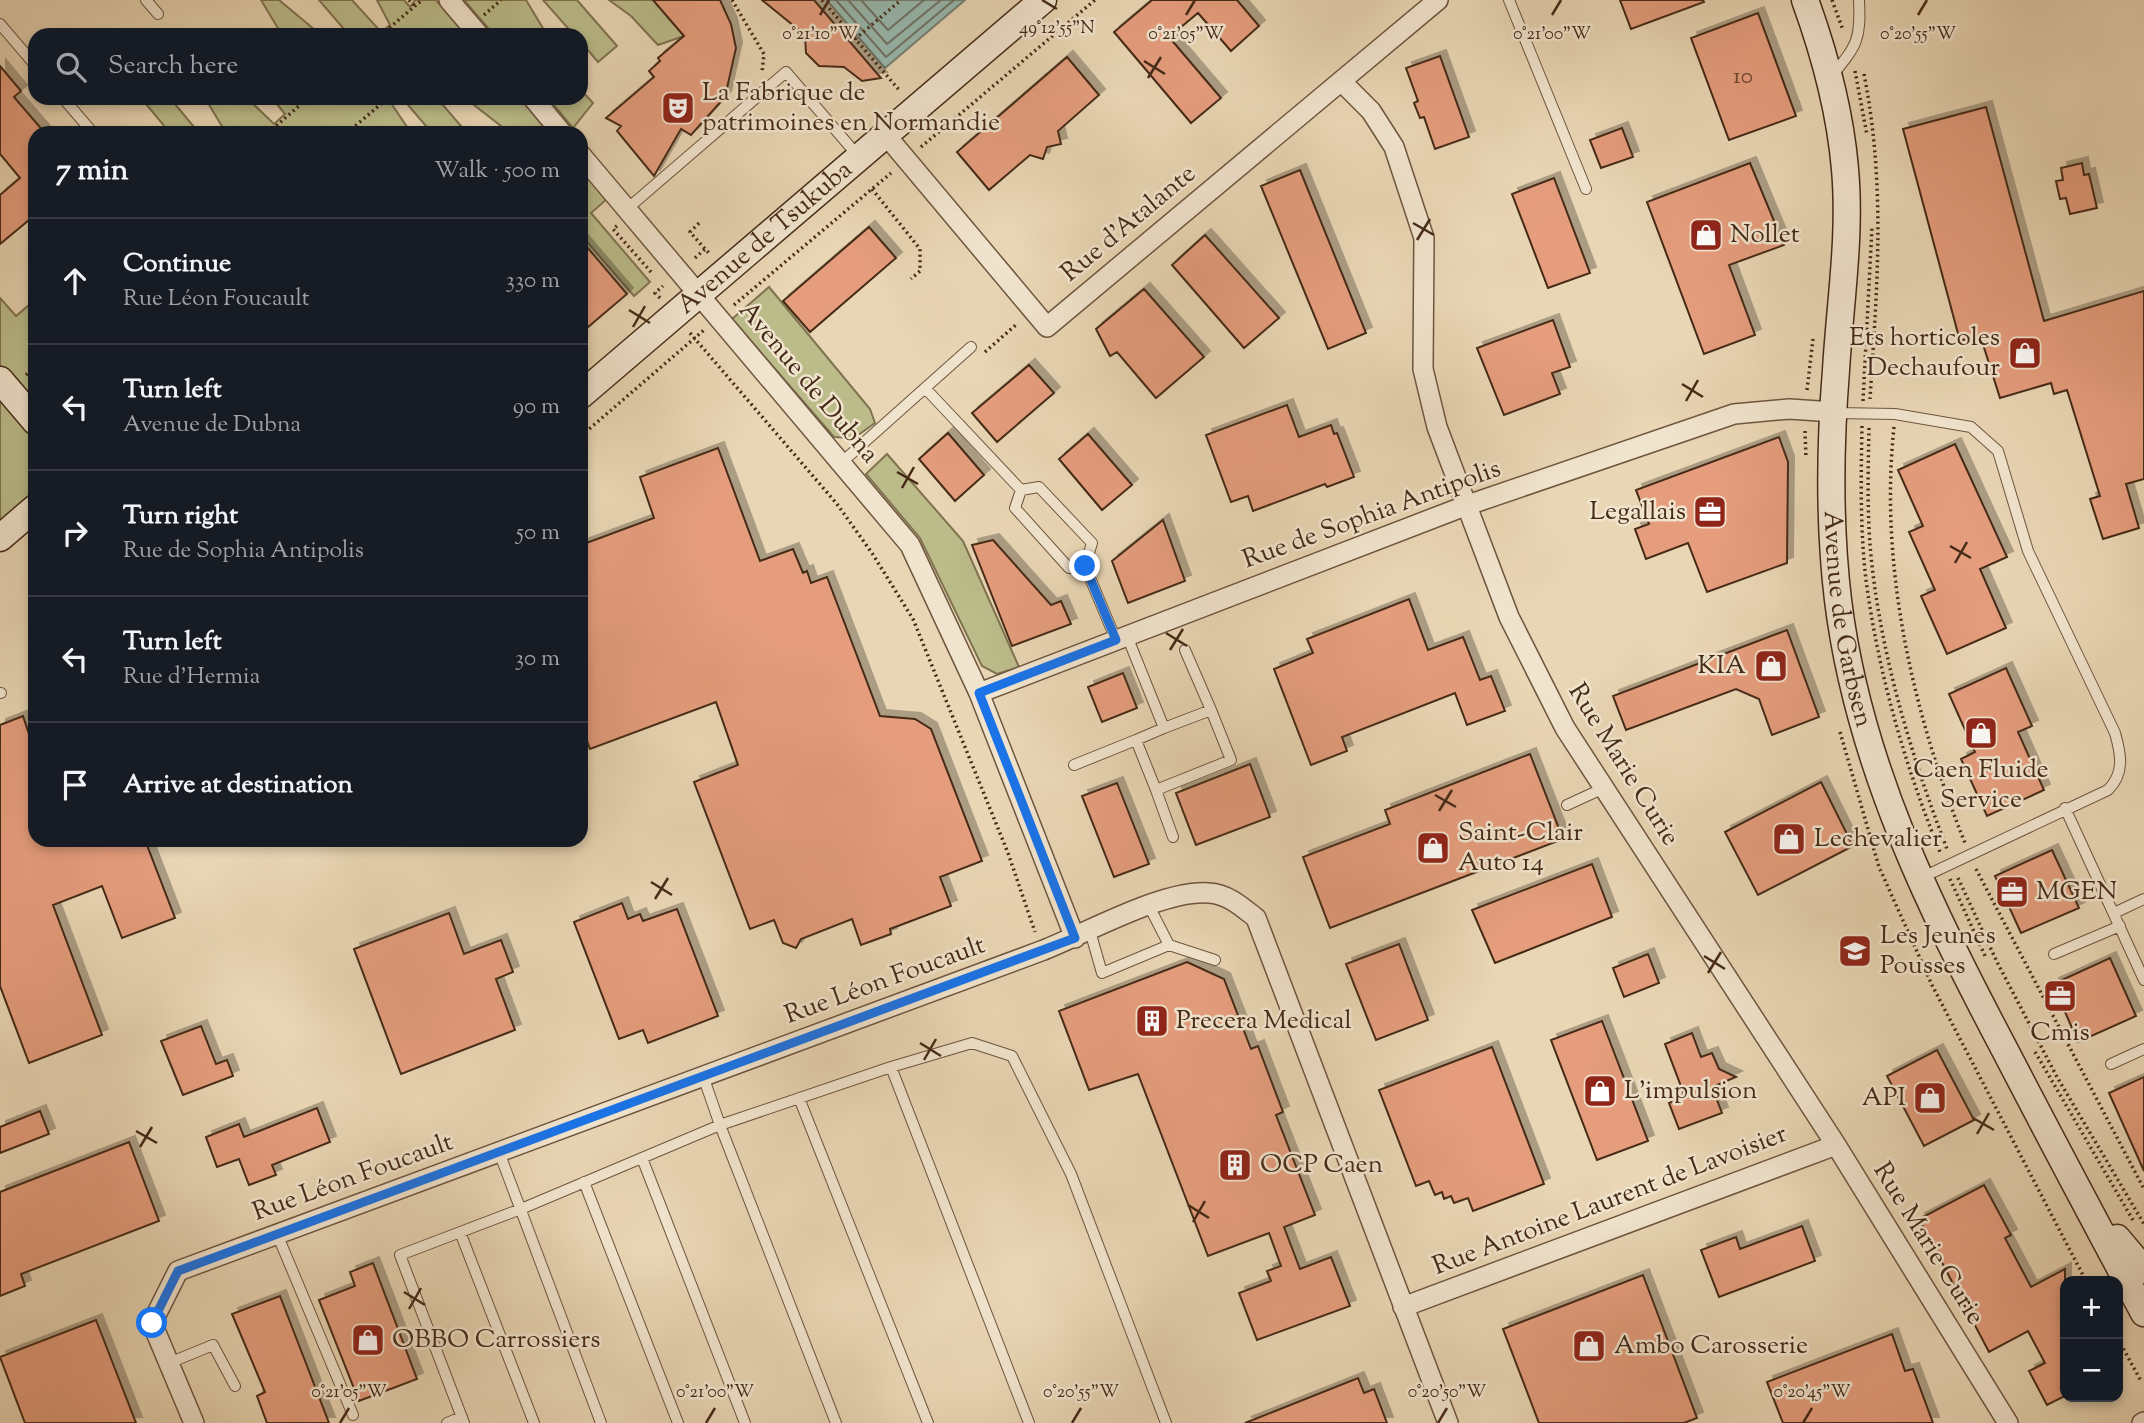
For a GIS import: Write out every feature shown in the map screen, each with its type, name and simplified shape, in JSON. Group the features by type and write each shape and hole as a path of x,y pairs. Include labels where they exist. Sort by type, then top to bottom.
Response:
{"main road":[{"name":"Avenue de Tsukuba","path":"588,389 1043,0"},
{"name":"Avenue de Garbsen","path":"1805,0 1831,77 1846,171 1847,229 1834,412 1832,501 1838,598 1850,670 1868,745 1893,817 1950,946 2144,1313"},
{"path":"0,380 28,413"},
{"path":"0,538 28,514"},
{"name":"Avenue de Garbsen","path":"2082,1196 2144,1270"}],"street":[{"path":"449,0 473,28"},
{"name":"Rue d'Atalante","path":"885,134 1047,327 1438,0"},
{"name":"Rue Marie Curie","path":"1341,81 1371,111 1394,147 1424,238 1423,369 1437,426 1509,617 1565,728 1836,1145 2008,1423"},
{"path":"539,105 556,126"},
{"name":"Avenue de Dubna","path":"588,163 910,545 979,693 1083,935"},
{"name":"Rue de Sophia Antipolis","path":"979,693 1465,506 1734,414 1789,409 1834,412"},
{"name":"Rue Léon Foucault","path":"194,1423 152,1323 178,1271 1083,935 1149,905 1191,893 1210,893 1228,898 1256,918 1448,1423"},
{"name":"Rue Antoine Laurent de Lavoisier","path":"1402,1307 1836,1145"}],"lane":[{"path":"146,0 158,14"},
{"path":"1509,0 1586,189"},
{"path":"1831,77 1850,54 1860,33 1859,0"},
{"path":"0,24 28,57"},
{"path":"627,209 786,72 859,157"},
{"path":"69,105 87,126"},
{"path":"841,463 971,347"},
{"path":"925,388 1021,491"},
{"path":"1834,412 1895,414 1971,427 1998,451 2028,551 2115,733 2122,760 2115,782 2108,789 1919,878"},
{"path":"1021,491 1039,487 1092,543 1085,566 1164,729"},
{"path":"1021,491 1015,508 1069,568 1085,566"},
{"path":"1156,790 1231,760 1185,650"},
{"path":"1073,765 1211,710"},
{"path":"1136,740 1173,837"},
{"path":"1567,806 1604,788"},
{"path":"2065,808 2144,979"},
{"path":"2114,913 2144,899"},
{"path":"1149,905 1169,945"},
{"path":"2054,954 2120,926"},
{"path":"1083,935 1102,972 1169,945 1216,960"},
{"path":"447,1423 463,1420 400,1255 521,1209 720,1125 891,1067 972,1043 1012,1056 1071,1174 1167,1423"},
{"path":"2112,1064 2144,1049"},
{"path":"891,1067 1029,1423"},
{"path":"703,1076 836,1423"},
{"path":"799,1098 928,1423"},
{"path":"499,1152 601,1423"},
{"path":"642,1158 745,1423"},
{"path":"584,1182 678,1423"},
{"path":"460,1232 534,1423"},
{"path":"277,1234 353,1415"},
{"path":"169,1363 213,1345 235,1386"}],"path":[{"path":"409,0 415,6"},
{"path":"389,28 422,0"},
{"path":"822,0 896,86"},
{"path":"855,39 901,0"},
{"path":"588,430 1095,0"},
{"path":"1832,0 1846,40"},
{"path":"1864,74 1875,144 1880,209 1870,401"},
{"path":"276,126 300,105"},
{"path":"355,126 380,105"},
{"path":"872,189 920,249 920,271 911,279"},
{"path":"699,223 690,232 705,249"},
{"path":"971,347 985,353 1032,310"},
{"path":"675,316 836,504 872,552 913,619 1008,853 1041,950"},
{"path":"1805,394 1814,327"},
{"path":"1895,414 1889,469 1897,598 1927,738 1970,855 2001,921 2144,1189"},
{"path":"1869,428 1871,553 1880,619 1916,762 1947,849"},
{"path":"1862,429 1862,532 1873,619 1902,740 1939,851"},
{"path":"1957,876 1997,962 2046,1056 2144,1224"},
{"path":"1950,878 1988,961"},
{"path":"2031,1045 2135,1224"},
{"path":"2123,1348 2141,1381"}],"green space":[{"path":"261,0 279,0 313,28 278,28"},
{"path":"319,0 352,0 377,28 343,28"},
{"path":"377,0 404,0 410,7 415,0 436,0 460,28 386,28 390,25"},
{"path":"464,0 526,0 543,28 488,28"},
{"path":"543,0 577,0 617,46 598,62 588,50 588,28 568,28"},
{"path":"609,0 653,0 684,36 658,45 631,16"},
{"path":"588,98 593,103 575,126 571,126 554,105 588,105"},
{"path":"147,105 176,105 193,126 164,126"},
{"path":"209,105 254,105 274,124 285,114 278,105 392,105 406,126 222,126"},
{"path":"408,105 443,105 461,126 426,126"},
{"path":"474,105 526,105 543,126 501,126"},
{"path":"588,175 608,198 591,213 650,282 634,296 588,243"},
{"path":"769,287 870,409 875,423 854,438 834,437 732,319"},
{"path":"0,298 16,316 28,306 28,398 0,366"},
{"path":"0,396 28,428 28,503 0,528"},
{"path":"887,454 963,541 1019,667 997,674 982,666 920,538 866,474"}],"water":[{"path":"827,0 965,0 885,68"}],"building":[{"path":"653,0 720,0 731,24 736,48 725,97 691,135 681,129 654,176 617,131 621,126 606,118 654,77 649,71 660,61 658,58 684,36"},
{"path":"762,0 814,0 881,78 862,81 844,67 819,66 806,53 805,35"},
{"path":"1152,0 1237,0 1259,26 1231,51 1198,13 1169,37 1221,98 1191,123 1114,32"},
{"path":"1620,0 1703,0 1704,2 1631,29"},
{"path":"1758,13 1796,116 1729,140 1691,38"},
{"path":"1440,56 1469,137 1435,149 1424,117 1420,118 1414,103 1418,101 1406,68"},
{"path":"1067,57 1099,95 1058,131 1061,144 1047,147 1043,159 1030,155 989,190 957,152"},
{"path":"0,66 21,91 14,97 39,126 28,126 28,221 0,244 0,195 20,178 0,154"},
{"path":"1986,107 2044,321 2144,291 2144,479 2126,484 2139,528 2103,539 2090,499 2100,496 2067,390 2054,394 2051,383 2000,398 1980,335 1960,341 1903,129"},
{"path":"1622,128 1633,157 1601,168 1590,140"},
{"path":"1750,163 1784,245 1729,265 1755,335 1704,354 1647,202"},
{"path":"2082,163 2084,175 2089,174 2097,208 2070,214 2066,198 2060,199 2056,181 2063,180 2061,168"},
{"path":"1300,170 1366,333 1328,349 1261,186"},
{"path":"1554,178 1590,273 1548,288 1512,194"},
{"path":"869,227 896,258 810,332 783,301"},
{"path":"1205,235 1279,318 1244,348 1172,265"},
{"path":"588,248 627,294 588,327"},
{"path":"1144,289 1204,357 1156,398 1117,352 1110,356 1096,329"},
{"path":"1553,320 1570,367 1552,373 1560,394 1504,415 1477,348"},
{"path":"1029,365 1054,393 997,442 972,413"},
{"path":"1287,405 1299,437 1331,425 1334,434 1337,433 1354,477 1327,487 1325,484 1253,511 1248,496 1231,502 1206,435"},
{"path":"948,433 984,475 955,501 919,459"},
{"path":"1088,434 1132,485 1102,510 1059,459"},
{"path":"1779,437 1788,462 1787,563 1707,592 1688,543 1646,559 1635,529 1649,524 1636,490"},
{"path":"1955,444 2007,557 1980,569 2006,628 1947,654 1921,596 1935,590 1909,532 1923,526 1898,470"},
{"path":"718,448 760,561 793,549 803,573 807,571 811,583 827,577 880,716 915,719 931,729 982,861 940,877 951,906 890,929 891,934 861,945 852,919 801,939 796,948 783,943 774,920 750,929 694,782 738,765 716,702 590,749 588,542 654,518 640,477"},
{"path":"1163,520 1185,581 1128,603 1112,561"},
{"path":"993,540 1051,605 1061,601 1071,624 1012,646 972,545"},
{"path":"1409,599 1428,650 1463,637 1480,680 1491,676 1505,711 1467,725 1455,693 1342,737 1347,751 1311,765 1274,669 1313,653 1307,639"},
{"path":"1787,630 1819,717 1772,735 1759,699 1736,689 1626,730 1613,696"},
{"path":"2006,668 2032,726 2018,732 2044,790 1987,816 1961,759 1975,752 1949,694"},
{"path":"1123,673 1137,708 1102,722 1088,687"},
{"path":"23,716 28,731 28,847 148,847 175,918 122,938 102,886 53,905 102,1035 29,1063 0,986 0,725"},
{"name":"Saint-Clair Auto 14","path":"1530,754 1563,839 1330,928 1303,857 1390,824 1385,810"},
{"path":"1250,764 1270,817 1196,845 1176,793"},
{"name":"Lechevalier","path":"1821,782 1853,846 1758,895 1725,832"},
{"path":"1117,783 1149,864 1114,877 1082,796"},
{"path":"2052,850 2079,908 2021,933 1995,876"},
{"path":"1592,864 1612,917 1495,963 1472,910"},
{"path":"622,903 628,919 640,914 643,921 677,909 718,1016 648,1043 643,1030 619,1039 574,922"},
{"path":"449,913 464,954 501,940 513,972 496,979 515,1030 401,1074 354,949"},
{"path":"1399,944 1428,1020 1376,1040 1346,964"},
{"path":"1648,954 1659,983 1624,997 1613,968"},
{"path":"2110,958 2136,1016 2078,1042 2053,984"},
{"path":"1187,962 1224,979 1251,1049 1258,1046 1283,1112 1276,1115 1315,1215 1284,1227 1300,1269 1331,1257 1350,1306 1257,1340 1239,1293 1271,1281 1267,1271 1281,1266 1269,1233 1208,1256 1138,1074 1089,1090 1059,1011"},
{"name":"L'impulsion","path":"1602,1021 1648,1141 1597,1160 1551,1040"},
{"path":"201,1026 216,1064 227,1060 233,1076 183,1095 161,1041"},
{"path":"1692,1033 1701,1057 1712,1053 1719,1069 1736,1077 1712,1087 1722,1113 1679,1129 1669,1103 1685,1097 1665,1044"},
{"path":"1492,1047 1544,1184 1473,1211 1468,1198 1454,1203 1451,1196 1444,1199 1442,1192 1435,1195 1429,1181 1416,1186 1379,1090"},
{"name":"API","path":"1937,1050 1974,1120 1924,1146 1887,1076"},
{"path":"2144,1077 2144,1171 2109,1093"},
{"path":"317,1108 330,1142 272,1165 276,1175 249,1185 239,1159 217,1167 206,1137 239,1124 244,1137"},
{"path":"40,1111 49,1134 0,1153 0,1127"},
{"path":"129,1142 159,1221 21,1274 25,1286 0,1296 0,1192"},
{"path":"1984,1185 2011,1235 2005,1238 2031,1287 2065,1269 2065,1276 2060,1276 2060,1398 2047,1405 2029,1371 2045,1363 2028,1331 1989,1352 1919,1219"},
{"path":"1802,1226 1815,1261 1719,1297 1701,1250 1736,1237 1740,1249"},
{"name":"OBBO Carrossiers","path":"373,1263 417,1379 359,1401 319,1300 355,1286 350,1272"},
{"name":"Ambo Carosserie","path":"1643,1275 1697,1418 1684,1423 1539,1423 1503,1329"},
{"path":"280,1296 329,1423 267,1423 257,1396 265,1392 232,1314"},
{"path":"96,1320 136,1423 25,1423 0,1357"},
{"path":"1892,1334 1905,1371 1913,1369 1933,1423 1783,1423 1767,1382"},
{"path":"1358,1378 1364,1393 1374,1389 1387,1423 1245,1423"}],"place":[{"name":"La Fabrique de patrimoines en Normandie","path":"678,108"},
{"name":"Nollet","path":"1706,235"},
{"name":"Ets horticoles Dechaufour","path":"2025,353"},
{"name":"Legallais","path":"1710,512"},
{"name":"KIA","path":"1771,666"},
{"name":"Caen Fluide Service","path":"1981,733"},
{"name":"Lechevalier","path":"1789,839"},
{"name":"Saint-Clair Auto 14","path":"1433,848"},
{"name":"MGEN","path":"2012,892"},
{"name":"Les Jeunes Pousses","path":"1855,951"},
{"name":"Cmis","path":"2060,996"},
{"name":"Precera Medical","path":"1152,1021"},
{"name":"L'impulsion","path":"1600,1091"},
{"name":"API","path":"1930,1098"},
{"name":"OCP Caen","path":"1235,1165"},
{"name":"OBBO Carrossiers","path":"368,1340"},
{"name":"Ambo Carosserie","path":"1589,1346"}],"route":[{"path":"152,1323 178,1271 1075,938 979,693 1116,640 1085,566"}]}
